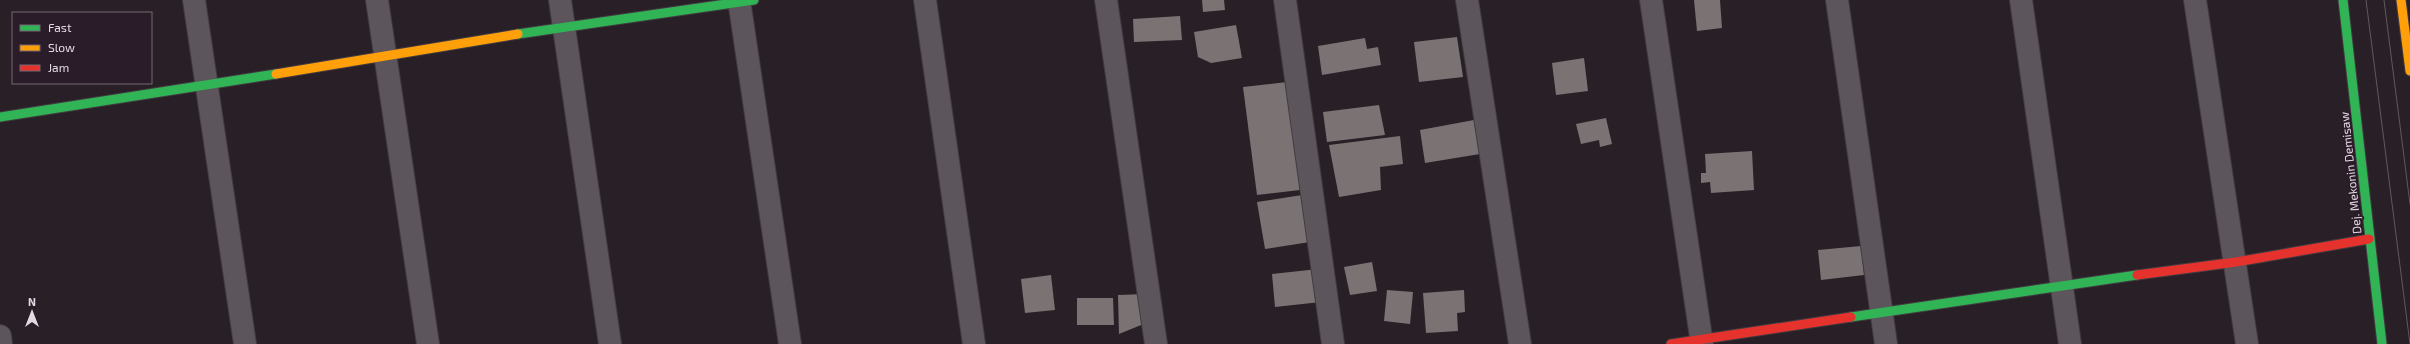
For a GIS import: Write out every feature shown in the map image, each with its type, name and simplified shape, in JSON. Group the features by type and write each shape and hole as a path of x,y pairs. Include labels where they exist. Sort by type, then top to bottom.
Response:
{"street":[{"path":"194,0 245,344"},
{"path":"377,0 384,57 428,344"},
{"path":"560,0 610,344"},
{"path":"925,0 974,344"},
{"path":"1106,0 1156,344"},
{"path":"1285,0 1333,344"},
{"path":"1467,0 1520,344"},
{"path":"1651,0 1702,341"},
{"path":"1837,0 1886,344"},
{"path":"2021,0 2070,344"},
{"path":"2195,0 2248,344"},
{"name":"Dej. Mekonin Demisaw","path":"2343,0 2382,344"},
{"path":"2401,0 2410,71"},
{"path":"0,117 384,57 563,26 744,1 790,344"},
{"path":"1672,344 1702,341 2062,285 2236,262 2369,239"},
{"path":"0,336 1,344"}],"building":[{"path":"1202,0 1224,0 1225,10 1203,12"},
{"path":"1694,0 1720,0 1722,28 1697,31"},
{"path":"1180,16 1182,40 1134,42 1133,19"},
{"path":"1236,25 1242,58 1211,63 1198,57 1194,32"},
{"path":"1457,37 1463,77 1419,82 1414,42"},
{"path":"1365,38 1367,49 1378,47 1381,65 1322,75 1318,46"},
{"path":"1584,58 1588,91 1556,95 1552,63"},
{"path":"1287,82 1300,190 1257,195 1243,87"},
{"path":"1379,105 1385,135 1327,142 1323,112"},
{"path":"1606,118 1612,144 1600,147 1599,140 1581,144 1576,124"},
{"path":"1474,120 1480,154 1425,163 1420,130"},
{"path":"1400,136 1403,164 1380,167 1381,190 1339,197 1329,145"},
{"path":"1752,151 1754,190 1711,193 1710,182 1701,183 1701,173 1706,173 1705,154"},
{"path":"1302,195 1310,242 1265,249 1257,202"},
{"path":"1861,246 1864,275 1821,280 1818,250"},
{"path":"1372,262 1377,291 1350,295 1344,267"},
{"path":"1318,269 1321,302 1275,307 1272,274"},
{"path":"1051,275 1055,310 1025,313 1021,279"},
{"path":"1387,290 1413,292 1410,324 1384,321"},
{"path":"1464,290 1465,312 1457,313 1458,331 1426,333 1423,293"},
{"path":"1145,294 1146,323 1119,334 1118,295"},
{"path":"1077,298 1113,298 1114,325 1077,325"}],"tram line":[{"path":"2366,0 2410,344"},
{"path":"2384,0 2410,204"}],"traffic: fast":[{"path":"518,34 754,0"},
{"path":"2343,0 2382,344"},
{"path":"0,117 276,74"},
{"path":"1851,317 2137,275"}],"traffic: slow":[{"path":"2401,0 2410,71"},
{"path":"276,74 518,34"}],"traffic: jam":[{"path":"2137,275 2236,262 2369,239"},
{"path":"1671,344 1851,317"}]}
